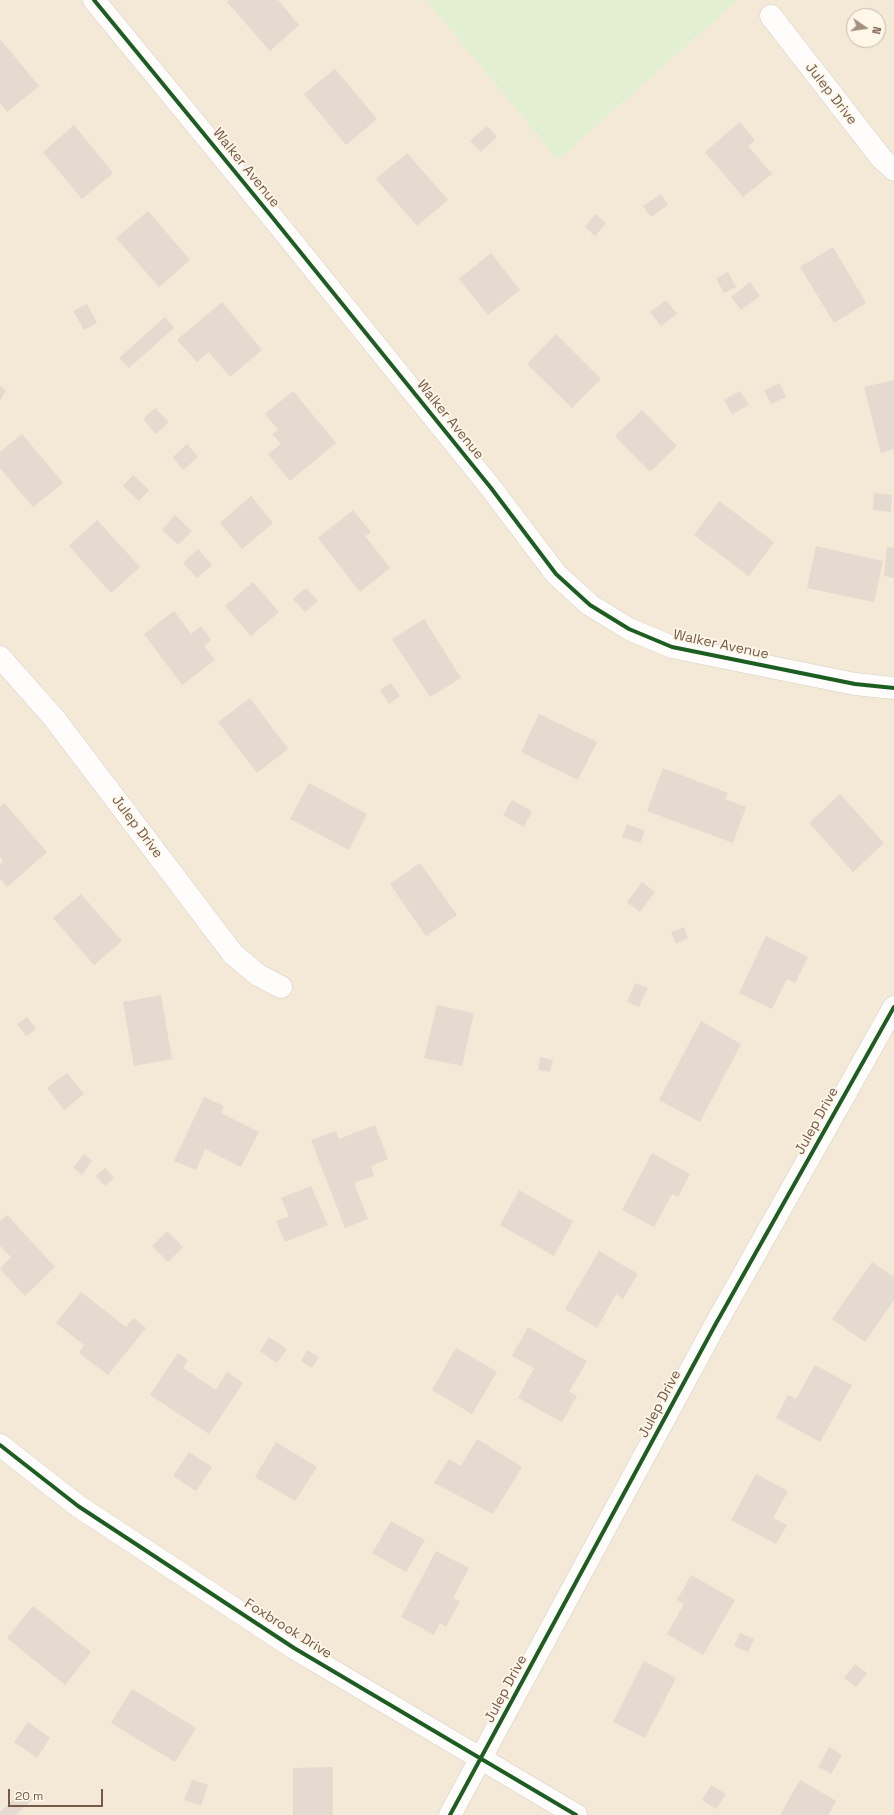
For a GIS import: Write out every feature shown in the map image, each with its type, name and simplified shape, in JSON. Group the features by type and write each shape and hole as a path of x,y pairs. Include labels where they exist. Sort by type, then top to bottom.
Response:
{"street":[{"name":"Walker Avenue","path":"94,0 486,482 556,574 590,605 629,629 672,647 855,684 894,688"},
{"name":"Julep Drive","path":"770,16 882,158 894,170"},
{"name":"Julep Drive","path":"0,657 54,718 233,954 258,974 281,987"},
{"name":"Julep Drive","path":"450,1815 714,1327 894,1006"},
{"name":"Foxbrook Drive","path":"0,1444 78,1506 288,1643 576,1815"}],"shaded area":[{"path":"0,0 426,0 558,160 738,0 894,0 894,1815 0,1815"}],"green space":[{"path":"426,0 738,0 558,160"}],"building":[{"path":"229,0 278,0 299,25 270,51 227,2"},
{"path":"0,39 39,86 7,112 0,103"},
{"path":"335,69 377,119 346,145 304,94"},
{"path":"740,122 755,140 748,146 772,174 743,197 705,152"},
{"path":"74,125 113,173 82,199 43,152"},
{"path":"487,126 497,137 481,152 470,141"},
{"path":"407,153 448,200 417,226 376,179"},
{"path":"661,194 668,205 651,217 643,206"},
{"path":"148,211 190,260 159,287 116,238"},
{"path":"595,214 606,223 595,236 585,227"},
{"path":"833,247 866,303 834,323 800,267"},
{"path":"491,253 520,290 488,315 459,279"},
{"path":"728,272 736,287 724,293 716,278"},
{"path":"750,282 760,296 741,310 731,297"},
{"path":"666,300 677,314 661,326 650,312"},
{"path":"222,302 262,350 230,377 209,352 197,362 177,340"},
{"path":"87,304 97,323 84,330 73,311"},
{"path":"165,317 174,328 129,368 119,358"},
{"path":"556,334 601,379 572,408 527,364"},
{"path":"894,380 894,449 881,453 864,387"},
{"path":"780,383 786,397 771,404 764,390"},
{"path":"0,386 6,390 0,401"},
{"path":"293,391 336,443 290,481 268,454 281,444 272,434 278,430 265,414"},
{"path":"740,391 749,405 732,414 724,400"},
{"path":"155,408 169,422 156,434 143,419"},
{"path":"642,410 677,446 650,472 615,436"},
{"path":"22,434 63,483 33,507 0,468 0,452"},
{"path":"187,444 198,457 183,470 173,457"},
{"path":"133,475 149,490 139,501 123,486"},
{"path":"874,493 892,495 891,512 873,510"},
{"path":"251,496 273,523 242,549 220,523"},
{"path":"719,501 774,542 749,576 694,535"},
{"path":"353,510 371,532 365,536 390,568 360,592 318,538"},
{"path":"175,515 192,531 178,545 162,530"},
{"path":"97,520 140,567 111,593 69,546"},
{"path":"816,546 883,561 874,602 807,588"},
{"path":"887,547 894,548 894,578 884,576"},
{"path":"198,549 212,565 197,578 183,563"},
{"path":"253,582 279,612 251,636 225,606"},
{"path":"306,588 318,601 305,612 293,599"},
{"path":"174,611 191,634 201,626 211,640 204,646 215,660 182,685 144,634"},
{"path":"424,619 461,678 430,697 392,639"},
{"path":"391,683 400,696 389,704 380,690"},
{"path":"250,698 288,749 257,773 218,722"},
{"path":"539,714 597,742 578,780 521,752"},
{"path":"663,768 728,793 725,799 746,807 733,843 647,811"},
{"path":"309,783 367,814 349,850 290,819"},
{"path":"840,794 884,843 853,872 809,823"},
{"path":"512,800 532,811 524,827 503,815"},
{"path":"4,803 47,852 7,887 0,879 0,864 3,861 0,857 0,807"},
{"path":"627,824 645,831 640,843 622,837"},
{"path":"420,863 457,915 426,936 390,884"},
{"path":"642,882 655,892 640,912 627,902"},
{"path":"81,894 122,941 94,965 53,918"},
{"path":"684,927 688,938 676,944 671,932"},
{"path":"766,936 808,957 795,983 787,979 772,1009 739,993"},
{"path":"635,983 648,988 639,1007 627,1002"},
{"path":"161,995 172,1059 134,1066 123,1002"},
{"path":"437,1005 474,1013 462,1066 424,1058"},
{"path":"27,1017 36,1029 26,1036 17,1024"},
{"path":"701,1021 741,1044 700,1122 659,1100"},
{"path":"540,1057 553,1060 550,1072 538,1070"},
{"path":"67,1073 84,1094 64,1110 47,1088"},
{"path":"204,1097 224,1106 221,1113 259,1132 241,1167 205,1149 196,1170 174,1161"},
{"path":"375,1125 388,1159 371,1166 374,1176 354,1183 368,1219 345,1228 311,1140 336,1131 339,1139"},
{"path":"652,1153 690,1174 678,1197 672,1194 654,1227 622,1210"},
{"path":"84,1154 92,1161 82,1175 73,1167"},
{"path":"105,1168 114,1178 105,1186 96,1176"},
{"path":"311,1186 328,1225 285,1242 276,1221 289,1216 281,1198"},
{"path":"519,1190 573,1221 554,1256 500,1225"},
{"path":"7,1215 55,1267 25,1296 0,1269 11,1257 0,1246 0,1221"},
{"path":"167,1231 183,1247 168,1262 152,1246"},
{"path":"599,1251 638,1274 623,1299 616,1294 597,1328 565,1309"},
{"path":"872,1262 894,1277 894,1300 865,1342 832,1319"},
{"path":"81,1292 126,1327 133,1318 146,1328 108,1375 79,1353 84,1345 56,1323"},
{"path":"528,1327 587,1361 569,1392 577,1396 562,1422 518,1398 534,1368 512,1356"},
{"path":"269,1337 287,1349 277,1363 260,1351"},
{"path":"456,1348 497,1372 472,1414 432,1390"},
{"path":"307,1350 319,1357 312,1368 301,1361"},
{"path":"178,1353 188,1360 183,1368 216,1390 227,1372 243,1383 209,1434 150,1395"},
{"path":"815,1365 852,1385 820,1442 776,1418 788,1395 796,1399"},
{"path":"477,1439 522,1467 493,1514 434,1483 449,1459 461,1466"},
{"path":"276,1442 317,1467 295,1501 255,1477"},
{"path":"189,1452 212,1467 196,1491 173,1476"},
{"path":"756,1474 788,1491 773,1518 787,1525 776,1544 731,1520"},
{"path":"391,1521 425,1540 406,1572 372,1553"},
{"path":"436,1551 469,1568 453,1598 460,1601 446,1627 440,1623 434,1635 401,1617"},
{"path":"691,1575 735,1600 703,1655 667,1634 684,1604 677,1600"},
{"path":"33,1606 91,1652 65,1685 7,1638"},
{"path":"740,1633 754,1639 748,1652 734,1646"},
{"path":"644,1661 676,1678 645,1738 613,1722"},
{"path":"855,1664 867,1673 856,1687 844,1678"},
{"path":"132,1689 196,1728 175,1762 111,1723"},
{"path":"28,1722 50,1738 37,1758 14,1742"},
{"path":"829,1747 842,1755 831,1774 818,1767"},
{"path":"333,1767 333,1815 293,1815 293,1768"},
{"path":"192,1780 208,1785 201,1806 184,1800"},
{"path":"800,1780 836,1801 828,1815 780,1815"},
{"path":"711,1785 726,1794 716,1809 702,1800"},
{"path":"24,1790 33,1799 16,1815 0,1815 0,1812"}],"cycle path":[{"path":"94,0 491,488 556,574 590,605 629,629 672,647 855,684 894,688"},
{"path":"450,1815 714,1327 894,1007"},
{"path":"0,1445 78,1506 294,1648 576,1815"}]}
